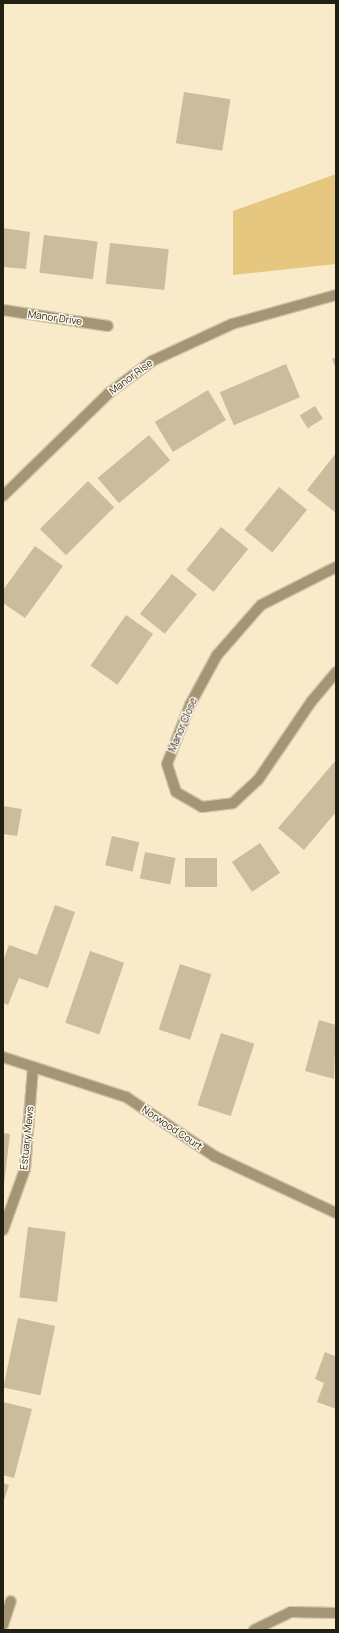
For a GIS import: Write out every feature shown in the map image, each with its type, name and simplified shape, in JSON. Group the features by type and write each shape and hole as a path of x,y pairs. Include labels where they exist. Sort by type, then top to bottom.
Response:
{"street":[{"name":"Manor Rise","path":"3,496 109,393 152,361 232,324 336,296"},
{"name":"Manor Drive","path":"3,310 108,326"},
{"name":"Manor Close","path":"336,567 261,605 217,655 190,705 167,764 176,792 202,807 233,803 258,780 311,702 336,672"},
{"name":"Norwood Court","path":"3,1057 126,1097 214,1156 336,1213"},
{"name":"Estuary Mews","path":"3,1230 25,1169 33,1067"},
{"path":"3,1625 11,1602"},
{"path":"254,1630 291,1612 336,1613"}],"shaded area":[{"path":"336,174 336,264 233,275 233,211"}],"building":[{"path":"184,92 230,99 222,151 176,143"},
{"path":"3,228 30,232 26,269 3,267"},
{"path":"44,235 98,242 93,279 39,273"},
{"path":"110,243 169,249 164,290 106,284"},
{"path":"336,357 336,369 332,359"},
{"path":"286,364 300,397 234,425 220,392"},
{"path":"208,390 226,420 173,452 155,422"},
{"path":"315,406 323,419 308,428 300,416"},
{"path":"149,435 170,460 119,503 98,478"},
{"path":"336,453 336,513 307,490"},
{"path":"88,481 114,507 66,555 40,529"},
{"path":"279,487 307,510 272,552 244,530"},
{"path":"221,527 248,549 214,592 186,570"},
{"path":"35,546 63,566 25,618 3,603 3,590"},
{"path":"172,574 197,594 165,634 140,614"},
{"path":"126,615 153,634 117,685 90,666"},
{"path":"336,760 336,812 304,850 278,828"},
{"path":"3,806 22,809 17,836 3,834"},
{"path":"112,836 139,842 133,872 105,865"},
{"path":"260,843 280,873 252,892 232,862"},
{"path":"145,852 175,858 170,884 140,879"},
{"path":"185,858 217,858 217,887 185,887"},
{"path":"55,905 75,912 48,988 19,978 8,1005 3,1003 3,961 9,945 37,955"},
{"path":"90,951 124,963 99,1035 65,1023"},
{"path":"180,964 211,974 190,1040 159,1030"},
{"path":"319,1020 336,1025 334,1079 305,1071"},
{"path":"221,1033 254,1044 231,1116 198,1105"},
{"path":"3,1133 10,1134 4,1184 3,1183"},
{"path":"28,1227 66,1232 57,1302 19,1297"},
{"path":"18,1318 55,1326 40,1395 3,1387"},
{"path":"325,1352 335,1356 336,1353 336,1409 317,1402 324,1383 315,1379"},
{"path":"3,1402 32,1409 14,1478 3,1475"},
{"path":"3,1483 9,1485 3,1503"}]}
